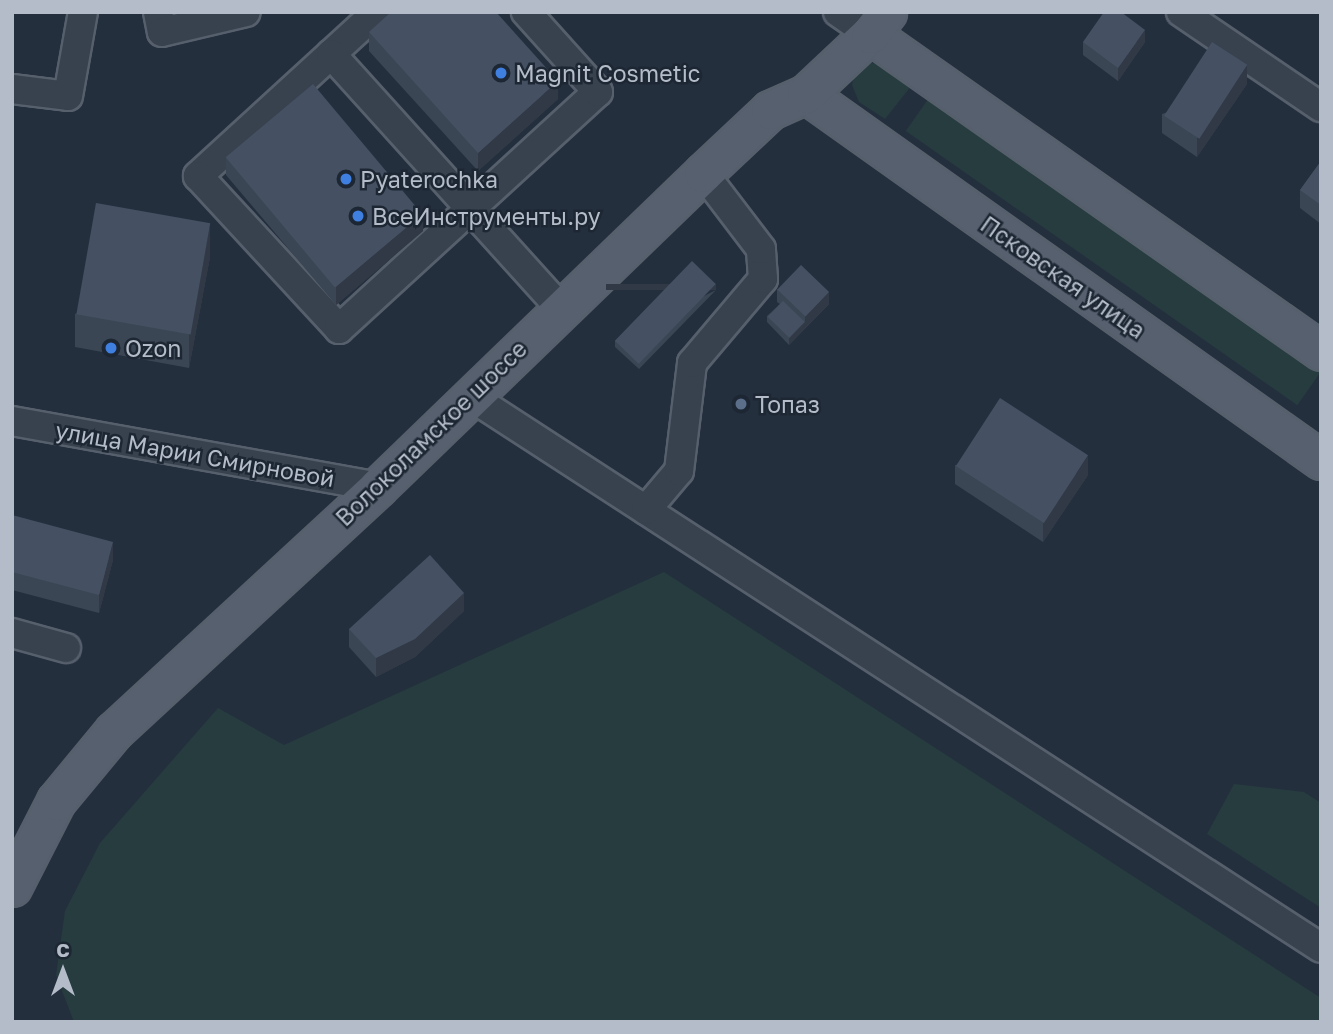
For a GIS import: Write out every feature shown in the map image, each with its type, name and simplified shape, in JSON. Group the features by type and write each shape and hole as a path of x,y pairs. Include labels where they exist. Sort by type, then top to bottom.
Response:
{"main road":[{"name":"Волоколамское шоссе","path":"12,887 51,809 101,744 378,486 560,307 770,110 806,94 879,23"},
{"path":"879,23 1321,351"},
{"name":"Псковская улица","path":"806,94 1321,460"}],"street":[{"path":"12,89 68,96 83,12"},
{"path":"158,12 162,32 246,12"},
{"path":"377,12 198,176 339,329 598,92 526,12"},
{"path":"838,12 879,23"},
{"path":"1181,12 1321,107"},
{"path":"331,54 560,307"},
{"path":"646,510 679,471 692,363 763,279 761,249 703,173"},
{"path":"470,396 1321,948"},
{"name":"улица Марии Смирновой","path":"12,421 378,486"},
{"path":"12,633 66,649"}],"green space":[{"path":"871,63 882,64 912,85 885,119 859,102 852,85 855,72"},
{"path":"931,95 1321,368 1297,405 906,131"},
{"path":"664,572 1321,998 1321,1022 74,1022 56,975 65,911 100,843 218,708 284,745"},
{"path":"1234,784 1304,792 1321,803 1321,908 1207,834"}],"building":[{"path":"391,12 496,12 558,81 478,153 369,32"},
{"path":"1104,12 1121,12 1145,30 1118,68 1083,42"},
{"path":"1212,42 1247,65 1199,139 1164,116"},
{"path":"313,84 422,214 335,288 226,157"},
{"path":"1321,161 1321,205 1300,190"},
{"path":"96,203 210,223 191,334 76,314"},
{"path":"692,261 716,284 639,364 615,341"},
{"path":"801,265 829,292 805,317 777,289"},
{"path":"783,301 805,322 789,338 768,317"},
{"path":"1000,398 1088,455 1044,523 956,466"},
{"path":"12,515 113,542 99,595 12,572"},
{"path":"430,555 464,593 415,639 376,658 349,629"}],"place":[{"name":"Magnit Cosmetic","path":"501,73"},
{"name":"Pyaterochka","path":"346,179"},
{"name":"ВсеИнструменты.ру","path":"358,216"},
{"name":"Ozon","path":"111,348"},
{"name":"Топаз","path":"741,404"}]}
